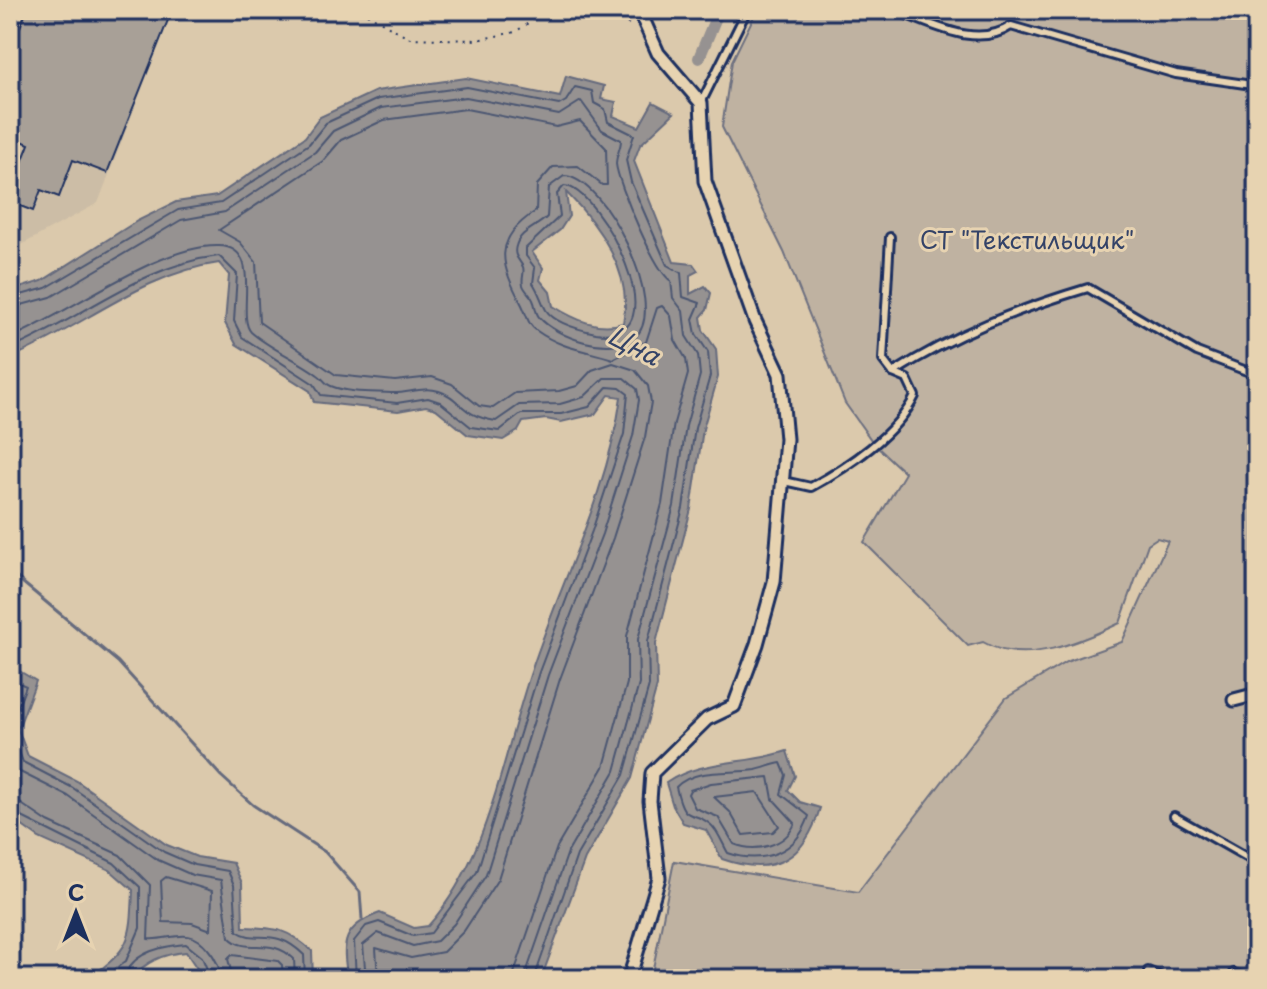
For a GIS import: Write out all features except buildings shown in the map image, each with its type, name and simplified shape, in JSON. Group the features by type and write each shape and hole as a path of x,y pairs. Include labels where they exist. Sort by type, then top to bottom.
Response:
{"street":[{"path":"629,979 659,878 650,801 652,773 707,719 734,706 757,644 774,582 786,439 780,374 755,321 705,181 701,103 658,53 639,10"},
{"path":"1234,700 1257,694"}],"lane":[{"path":"701,103 747,10"},
{"path":"893,10 978,39 997,35 1011,26 1176,74 1252,85"},
{"path":"784,481 811,487 839,472 907,413 915,396 907,379 893,373 883,360 890,237"},
{"path":"893,373 944,341 1035,304 1088,288 1197,352 1257,375"},
{"path":"1174,816 1257,863"},
{"path":"1148,979 1148,971 1167,979"},
{"path":"1234,973 1250,979"}],"path":[{"path":"360,10 410,38 477,40 515,32 548,10"},
{"path":"607,10 653,41"}],"shaded area":[{"path":"10,10 172,10 98,203 10,251"}],"green space":[{"name":"СТ \"Текстильщик\"","path":"757,10 1257,10 1257,979 651,979 674,861 858,892 1006,698 1066,662 1122,642 1168,541 1157,538 1148,544 1120,623 1071,644 1034,652 999,649 983,642 968,646 864,542 905,473 874,444 845,403 784,252 722,127 732,61"}],"water":[{"name":"Цна","path":"566,76 604,86 601,99 616,102 613,116 639,127 653,102 674,113 640,145 634,161 674,262 693,264 698,271 690,275 690,294 705,286 711,293 707,310 701,317 703,330 716,349 718,377 703,429 691,509 656,643 657,686 632,778 585,859 541,979 348,979 345,946 358,924 380,913 414,928 428,926 467,868 492,804 532,669 595,501 615,432 621,397 609,395 595,414 561,422 546,419 523,422 518,431 503,440 468,435 436,409 426,406 398,411 314,402 310,391 236,344 225,323 229,275 219,263 164,278 10,358 10,291 42,281 137,221 176,202 217,196 305,137 320,117 376,91 466,78 560,97","holes":["566,192 611,252 623,286 623,323 595,325 569,315 553,306 550,292 540,280 543,268 532,252 560,230 569,216"]},
{"path":"16,669 36,681 18,729 28,756 77,781 167,845 197,857 233,863 242,883 243,927 280,931 303,943 312,951 313,979 204,979 186,952 155,960 130,979 88,979 126,943 133,890 110,870 39,838 10,817 10,673"},
{"path":"787,751 795,776 788,790 800,802 820,808 806,840 784,860 757,866 722,859 706,830 683,823 673,806 666,783 680,775 709,766"}],"waterway":[{"path":"699,58 719,10"},
{"path":"10,572 118,662 221,776 253,805 325,852 360,892 362,919"}]}
